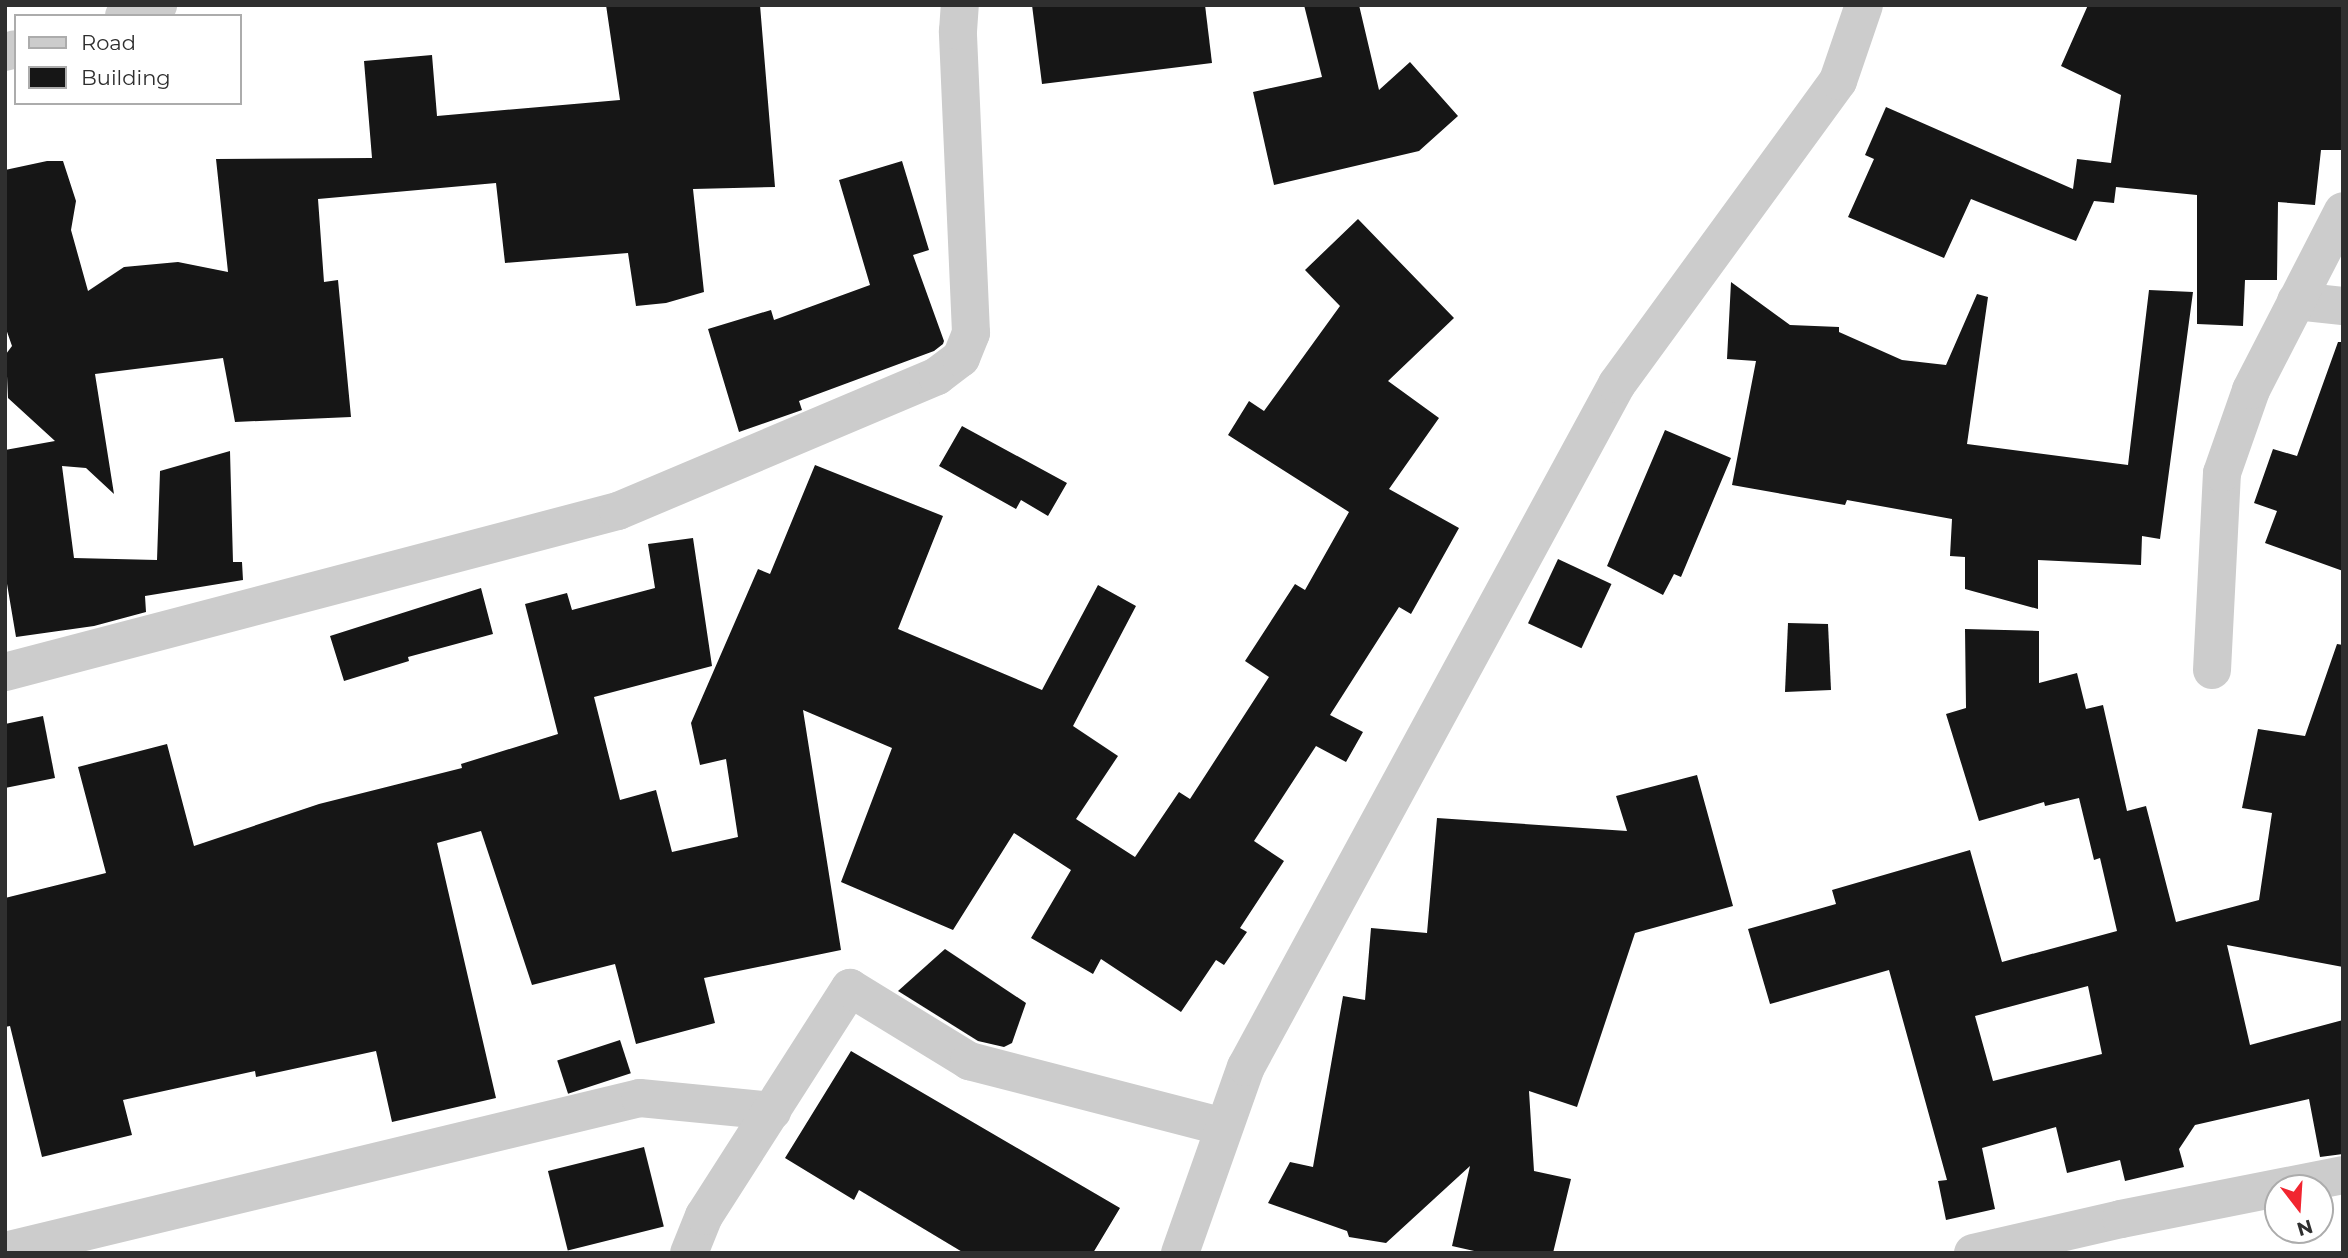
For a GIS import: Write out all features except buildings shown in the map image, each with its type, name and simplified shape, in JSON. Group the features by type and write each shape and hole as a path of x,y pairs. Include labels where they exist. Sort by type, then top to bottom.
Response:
{"street":[{"path":"130,14 158,5"},
{"path":"5,672 618,511 937,376 961,358 971,332 958,31 960,5"},
{"path":"1180,1253 1246,1067 1617,383 1838,81 1864,5"},
{"path":"2212,670 2222,473 2251,390 2343,211"},
{"path":"2297,301 2343,306"},
{"path":"689,1253 705,1216 850,988 969,1061 1224,1127"},
{"path":"5,1251 640,1098 772,1111"},
{"path":"1973,1253 2121,1219 2343,1175"}]}
